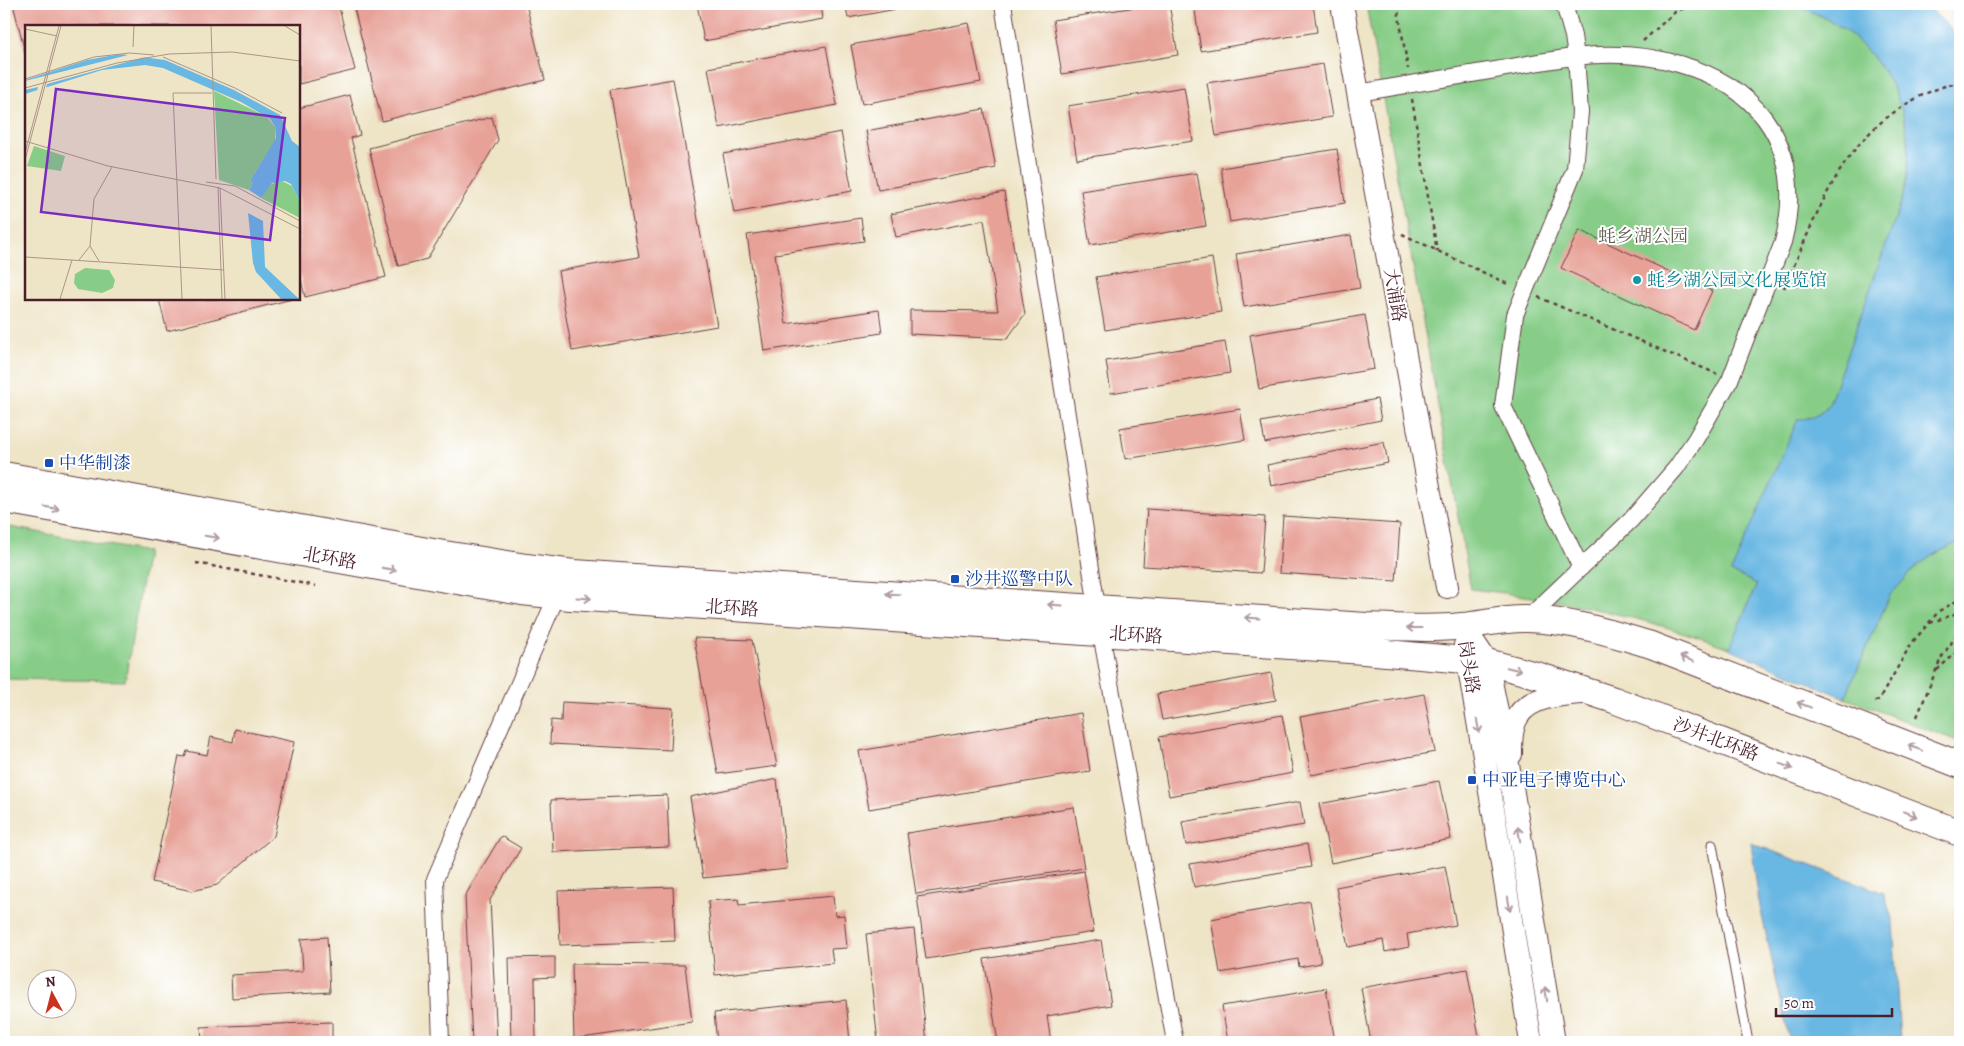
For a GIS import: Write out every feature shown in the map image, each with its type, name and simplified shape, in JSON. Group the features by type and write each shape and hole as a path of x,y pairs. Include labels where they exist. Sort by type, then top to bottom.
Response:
{"main road":[{"name":"北环路","path":"4,475 526,568 1100,620 1477,661"},
{"name":"北环路","path":"4,500 440,578 556,595 1100,620 1416,628 1463,626"},
{"path":"1463,626 1495,620 1527,618 1559,621 1607,631 1651,645 1960,765"},
{"name":"沙井北环路","path":"1477,661 1540,676 1590,692 1960,833"}],"street":[{"path":"1004,4 1100,620 1174,1042"},
{"name":"大浦路","path":"1342,4 1447,587"},
{"path":"1564,4 1573,36 1580,112 1575,169 1515,315 1503,406 1581,568"},
{"path":"1358,93 1576,57 1637,56 1689,67 1726,83 1743,95 1757,109 1769,126 1779,143 1786,162 1790,202 1788,222 1782,242 1730,380 1696,440 1676,468 1631,520 1527,618"},
{"path":"441,1042 435,880 556,595"},
{"name":"岗头路","path":"1463,626 1477,661 1510,775 1554,1042"},
{"name":"岗头路","path":"1477,661 1494,815 1530,1042"},
{"path":"1510,775 1512,732 1518,716 1531,703 1549,698 1590,692"}],"lane":[{"path":"1712,845 1748,1042"}],"path":[{"path":"1397,4 1436,251"},
{"path":"1627,56 1675,12 1694,4"},
{"path":"1783,290 1828,192 1845,161 1867,134 1893,112 1923,94 1960,83"},
{"path":"1382,224 1436,251 1525,291 1730,380"},
{"path":"196,563 316,586"},
{"path":"1875,701 1879,700 1911,644 1939,611 1960,599"},
{"path":"1929,623 1960,612"},
{"path":"1918,717 1941,658 1960,630"},
{"path":"1936,671 1960,649"}],"green space":[{"name":"蚝乡湖公园","path":"1366,4 1791,4 1834,22 1857,40 1886,75 1896,94 1907,136 1908,159 1904,192 1829,404 1819,414 1805,419 1731,572 1757,584 1729,648 1634,618 1538,598 1471,589"},
{"path":"4,526 147,552 125,681 4,679"},
{"path":"1960,541 1960,742 1845,698 1890,595 1917,566"}],"water":[{"path":"1791,4 1924,4 1960,39 1960,541 1917,566 1890,595 1845,698 1729,648 1757,584 1731,572 1798,419 1816,416 1829,404 1898,211 1904,192 1908,159 1907,136 1896,94 1886,75 1873,57 1857,40 1834,22"},
{"path":"1751,843 1884,893 1893,922 1900,1042 1790,1042 1759,902"}],"building":[{"path":"13,4 338,4 355,70 300,84 300,25 25,25 25,52"},
{"path":"353,4 526,4 545,80 382,121"},
{"path":"697,4 820,4 822,19 704,41"},
{"path":"845,4 918,4 918,5 848,18"},
{"path":"1155,4 1169,4 1178,55 1062,74 1053,20"},
{"path":"1194,4 1313,4 1317,32 1201,51"},
{"path":"969,23 981,82 862,104 851,45"},
{"path":"826,46 837,105 719,128 708,68"},
{"path":"1323,64 1332,117 1216,136 1207,83"},
{"path":"673,79 717,326 572,351 558,271 639,257 610,90"},
{"path":"1184,87 1193,141 1077,159 1068,106"},
{"path":"350,95 360,135 351,138 386,277 305,297 300,275 300,108"},
{"path":"984,109 996,168 878,190 866,131"},
{"path":"492,117 498,140 427,259 398,266 369,148"},
{"path":"841,132 852,191 734,213 723,154"},
{"path":"1337,149 1345,203 1230,222 1221,168"},
{"path":"1197,173 1206,226 1090,245 1081,191"},
{"path":"1004,192 1025,314 1007,339 910,334 910,310 998,311 984,220 896,237 891,214"},
{"path":"861,218 864,241 775,254 786,324 879,310 882,333 764,351 747,235"},
{"name":"蚝乡湖公园文化展览馆","path":"1579,230 1712,291 1694,330 1561,268"},
{"path":"1351,235 1360,288 1244,307 1236,254"},
{"path":"1212,258 1221,312 1105,330 1096,277"},
{"path":"159,300 288,300 167,331"},
{"path":"1365,315 1374,369 1259,389 1250,335"},
{"path":"1225,342 1230,373 1111,393 1106,361"},
{"path":"1377,399 1381,420 1265,443 1261,422"},
{"path":"1240,409 1245,440 1125,459 1120,428"},
{"path":"1384,442 1388,463 1271,486 1267,465"},
{"path":"1147,509 1265,517 1261,573 1143,566"},
{"path":"1283,516 1400,524 1396,581 1279,573"},
{"path":"694,638 752,640 777,766 718,774"},
{"path":"1271,673 1276,700 1162,720 1157,694"},
{"path":"1424,694 1435,752 1311,775 1300,717"},
{"path":"562,702 673,708 671,750 550,744 551,720 561,721"},
{"path":"1081,713 1090,771 869,809 859,751"},
{"path":"1282,715 1293,773 1169,796 1159,737"},
{"path":"235,729 294,742 274,836 217,885 192,891 152,882 179,756 185,757 187,751 207,755 211,737 233,742"},
{"path":"777,779 787,869 703,878 690,797"},
{"path":"1439,781 1451,839 1331,863 1319,804"},
{"path":"667,795 669,847 553,852 551,800"},
{"path":"1300,802 1304,825 1186,845 1182,822"},
{"path":"1074,807 1084,868 916,894 907,833"},
{"path":"501,836 521,848 490,900 497,1042 472,1042 465,896"},
{"path":"1307,844 1311,867 1194,887 1190,864"},
{"path":"1445,866 1456,925 1407,934 1409,947 1385,952 1383,940 1348,947 1336,887"},
{"path":"1084,871 1094,932 926,959 917,897"},
{"path":"673,887 675,941 560,945 558,891"},
{"path":"833,896 835,916 844,915 847,948 831,949 833,963 715,975 708,901 738,899 739,905"},
{"path":"1310,901 1321,963 1299,967 1298,959 1220,973 1211,919"},
{"path":"914,929 927,1042 878,1042 866,934"},
{"path":"327,937 330,992 232,998 231,975 303,971 301,939"},
{"path":"1101,940 1111,1005 1047,1016 1051,1042 998,1042 984,959"},
{"path":"555,957 555,977 535,978 536,1042 511,1042 509,958"},
{"path":"572,964 685,965 692,1022 574,1039"},
{"path":"1467,969 1480,1042 1371,1042 1361,988"},
{"path":"1326,988 1335,1042 1228,1042 1222,1006"},
{"path":"846,1000 850,1042 717,1042 714,1013"},
{"path":"332,1022 332,1042 202,1042 201,1027"}],"place":[{"name":"蚝乡湖公园文化展览馆","path":"1637,280"},
{"name":"中华制漆","path":"49,463"},
{"name":"沙井巡警中队","path":"955,579"},
{"name":"中亚电子博览中心","path":"1472,780"}]}
